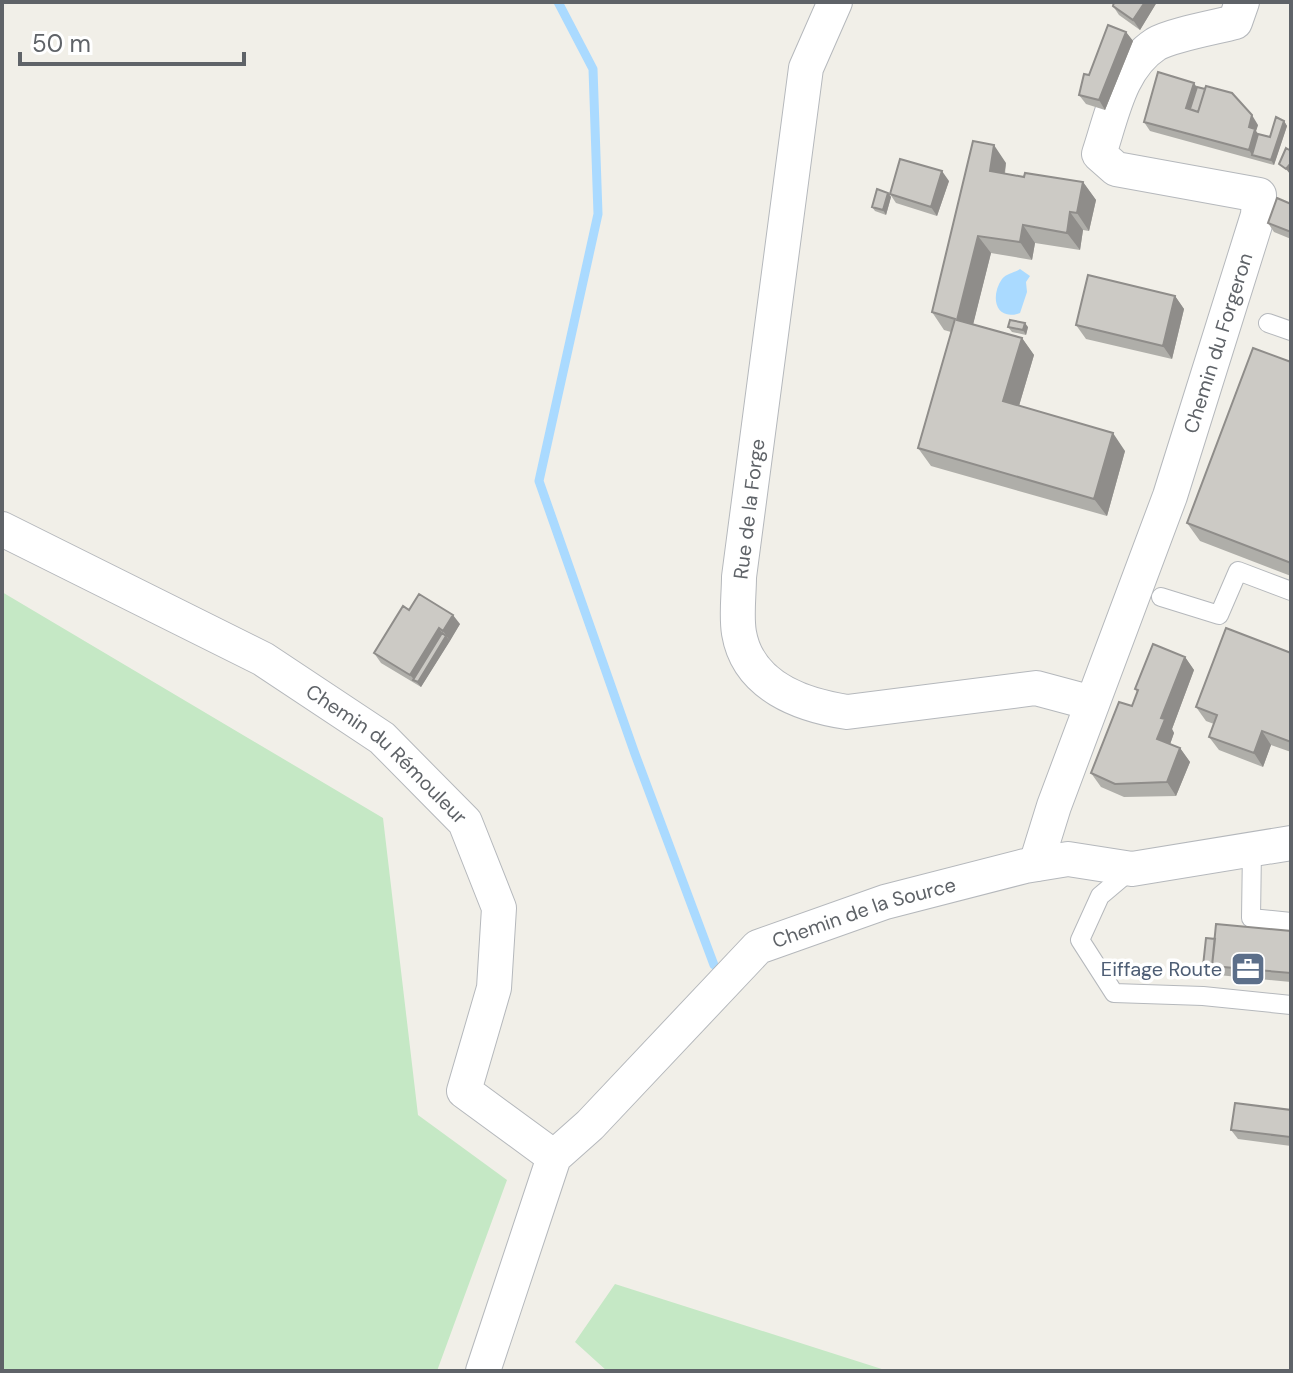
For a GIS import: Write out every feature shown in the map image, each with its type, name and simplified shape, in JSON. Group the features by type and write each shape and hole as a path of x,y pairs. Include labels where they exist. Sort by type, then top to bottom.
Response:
{"street":[{"name":"Rue de la Forge","path":"835,2 806,68 739,577 739,632 748,660 767,681 789,696 817,707 847,712 1036,688 1092,703"},
{"name":"Chemin du Forgeron","path":"1036,864 1054,806 1170,496 1258,215 1259,195 1116,169 1099,154 1125,76 1143,56 1158,43 1235,22 1242,2"},
{"name":"Chemin du Rémouleur","path":"2,529 263,659 382,738 465,822 499,908 494,988 464,1091 554,1157"},
{"name":"Chemin de la Source","path":"554,1157 590,1125 758,947 885,902 1036,864 1068,859 1132,869 1291,843"},
{"path":"483,1371 554,1157"}],"lane":[{"path":"1268,323 1291,331"},
{"path":"1161,597 1219,615 1238,571 1291,591"},
{"path":"1252,849 1251,918 1291,922"},
{"path":"1132,869 1100,896 1080,940 1114,993 1203,996 1291,1005"}],"green space":[{"path":"2,592 383,818 418,1115 507,1180 437,1371 2,1371"},
{"path":"615,1284 888,1371 607,1371 575,1342"}],"water":[{"path":"1020,269 1030,276 1020,313 1005,314 997,306 998,286 1004,277"}],"building":[{"path":"1114,2 1145,2 1133,20 1113,6"},
{"path":"1108,25 1126,32 1099,100 1079,95 1084,74 1089,75"},
{"path":"1158,72 1194,83 1186,108 1198,112 1206,86 1232,93 1252,115 1249,127 1255,129 1249,150 1144,122"},
{"path":"1197,87 1205,89 1198,112 1190,109"},
{"path":"1276,117 1284,121 1271,160 1252,155 1258,134 1270,137"},
{"path":"973,141 994,145 990,171 1083,182 1077,213 1070,212 1067,233 1023,225 1020,242 978,236 957,320 1022,338 1003,401 1113,433 1094,499 918,448 955,319 932,312"},
{"path":"1286,148 1291,151 1291,163 1286,169 1279,164"},
{"path":"900,159 942,171 931,207 890,194"},
{"path":"877,189 888,193 883,210 872,207"},
{"path":"1277,198 1291,204 1291,232 1268,223"},
{"path":"1088,275 1175,296 1163,346 1076,325"},
{"path":"1010,320 1025,323 1023,330 1008,327"},
{"path":"1253,348 1291,362 1291,563 1187,523"},
{"path":"419,594 453,615 443,631 439,628 410,675 374,653 403,606 409,610"},
{"path":"1226,628 1291,653 1291,742 1262,731 1254,753 1209,737 1217,715 1196,707"},
{"path":"442,633 446,636 418,682 413,680"},
{"path":"1153,644 1185,657 1161,718 1165,719 1157,739 1180,748 1167,782 1115,784 1091,773 1119,702 1132,706 1138,690 1135,689"},
{"path":"1216,924 1291,931 1291,973 1212,966"},
{"path":"1206,938 1215,939 1213,967 1203,966"},
{"path":"1235,1103 1291,1110 1290,1137 1231,1130"}],"waterway":[{"path":"558,2 593,69 598,214 539,481 635,754 714,965"}],"place":[{"name":"Eiffage Route","path":"1248,969"}]}
